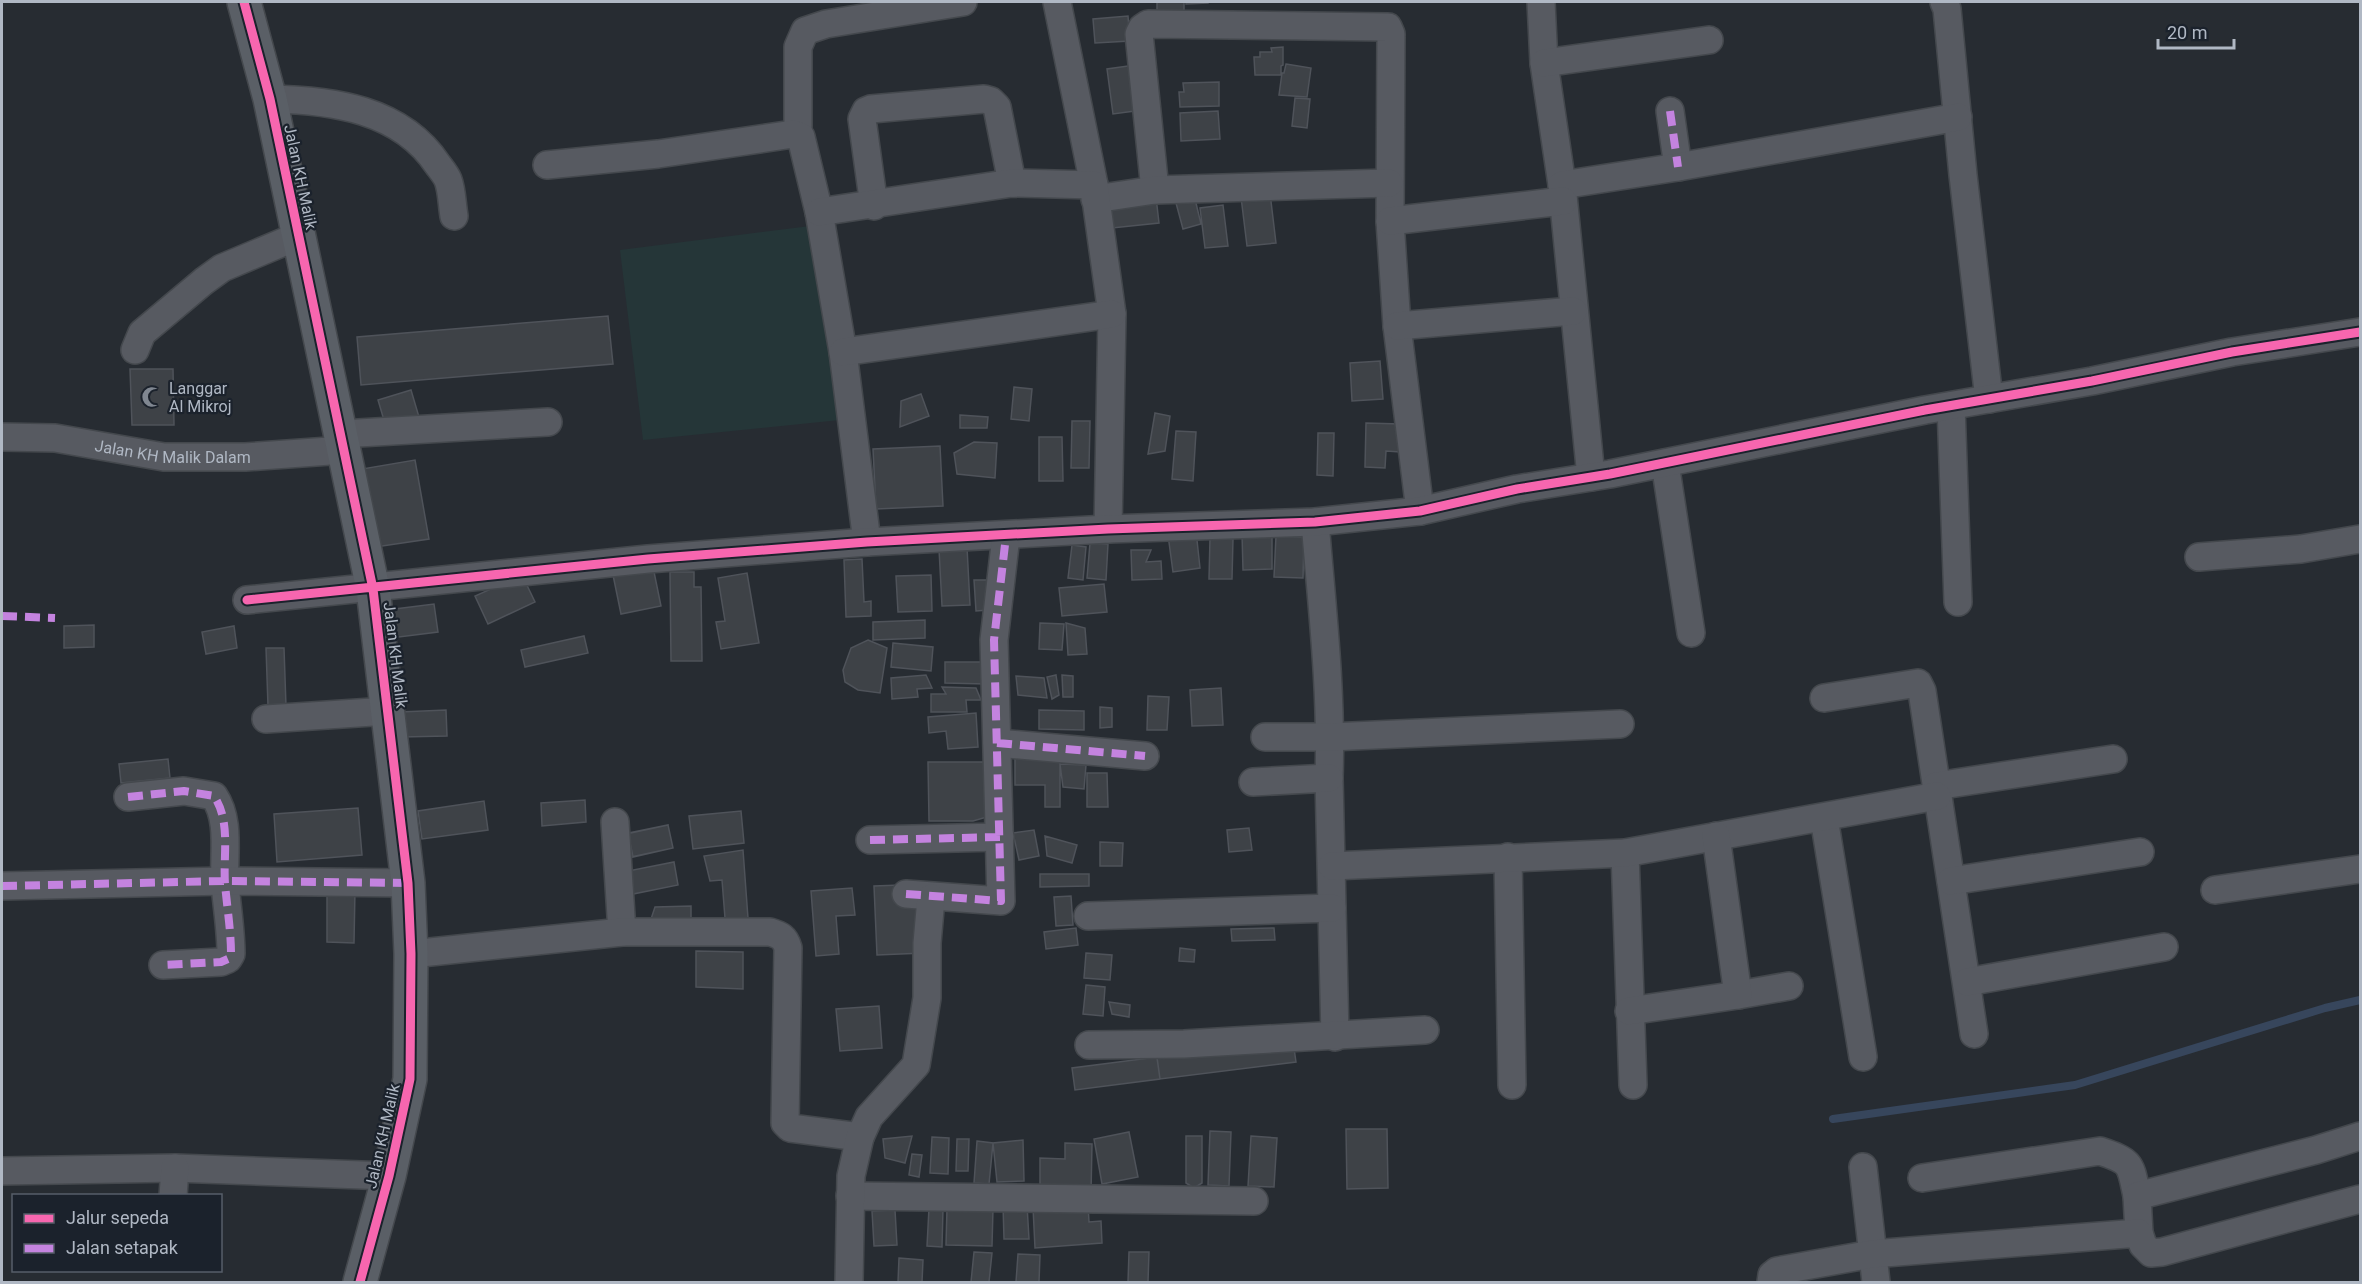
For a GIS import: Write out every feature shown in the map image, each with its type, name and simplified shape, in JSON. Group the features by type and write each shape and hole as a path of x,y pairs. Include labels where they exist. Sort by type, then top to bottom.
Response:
{"street":[{"name":"Jalan KH Malik","path":"244,2 270,99 373,589 408,883 411,954 410,1079 389,1176 360,1282"},
{"path":"867,542 843,352 819,212 802,140 798,135 798,47 805,31 825,13 963,2"},
{"path":"1057,2 1094,192 1112,314 1108,529"},
{"path":"1541,2 1544,63 1562,193 1591,477"},
{"path":"1944,2 1947,9 1989,399"},
{"path":"1155,190 1139,34 1142,28 1148,24 1388,27 1391,34 1390,221 1397,326 1420,511"},
{"path":"1544,63 1709,40"},
{"path":"270,99 329,102 370,113 403,129 430,153 448,180 454,216"},
{"path":"874,206 862,119 866,111 871,110 991,100 998,107 1012,183"},
{"path":"1670,111 1678,167"},
{"path":"1390,221 1562,193 1678,167 1958,117"},
{"path":"547,165 658,154 798,135"},
{"path":"819,212 874,206 1012,183 1094,192 1389,183"},
{"path":"135,350 142,333 204,280 222,268 298,236"},
{"path":"1397,326 1574,311"},
{"path":"843,352 1112,314"},
{"path":"247,600 373,589 648,559 867,542 1108,529 1314,522 1420,511 1517,489 1665,463 2232,352 2361,332"},
{"path":"1951,406 1958,602"},
{"name":"Jalan KH Malik Dalam","path":"2,437 55,438 164,458 244,457 343,442 548,422"},
{"path":"1665,463 1691,633"},
{"path":"1314,522 1328,674 1335,1037"},
{"path":"849,1282 851,1176 860,1137 869,1117 916,1065 927,998 927,943 918,896 1002,901 994,640 1006,536"},
{"path":"2199,557 2301,549 2361,539"},
{"path":"1824,698 1918,683 1922,691 1974,1034"},
{"path":"266,719 388,711"},
{"path":"1265,737 1330,737 1620,724"},
{"path":"997,743 1145,756"},
{"path":"1332,866 1625,853 1824,818 1937,791 2113,759"},
{"path":"1253,782 1329,778"},
{"path":"128,797 184,791 214,796 220,804 224,819 225,881 231,946 228,959 221,962 163,965"},
{"path":"1824,818 1863,1057"},
{"path":"615,822 622,932"},
{"path":"1716,836 1738,995"},
{"path":"870,840 1000,837"},
{"path":"1951,881 2140,852"},
{"path":"1625,853 1633,1085"},
{"path":"1508,857 1512,1085"},
{"path":"2216,890 2361,868"},
{"path":"2,886 225,881 408,883"},
{"path":"1088,916 1332,908"},
{"path":"411,954 622,932 770,932 782,936 788,948 785,1123 790,1128 860,1137"},
{"path":"1967,982 2164,947"},
{"path":"1629,1011 1789,986"},
{"path":"1089,1045 1184,1044 1425,1030"},
{"path":"2138,1196 2316,1150 2361,1136"},
{"path":"1922,1178 2100,1151 2121,1158 2130,1165 2138,1196 2139,1233 2143,1245 2151,1253 2361,1199"},
{"path":"2,1171 175,1167 389,1176"},
{"path":"173,1194 175,1167"},
{"path":"1863,1167 1876,1282"},
{"path":"850,1197 1254,1201"},
{"path":"1772,1282 1772,1275 1777,1271 1872,1254 2139,1233"}],"shaded area":[{"path":"810,226 840,420 643,440 620,250"}],"building":[{"path":"1157,2 1184,2 1184,16 1157,16"},
{"path":"1186,2 1208,2 1208,3 1186,4"},
{"path":"1128,16 1130,41 1095,43 1093,19"},
{"path":"1283,47 1281,75 1255,75 1254,57 1260,57 1260,52 1272,52 1271,48"},
{"path":"1286,64 1311,68 1307,97 1279,95 1282,73 1284,73"},
{"path":"1135,65 1142,110 1113,114 1107,69"},
{"path":"1219,82 1219,106 1180,107 1179,92 1184,92 1183,83"},
{"path":"1295,98 1310,99 1307,128 1292,126"},
{"path":"1218,111 1220,139 1181,141 1180,113"},
{"path":"1270,193 1276,243 1247,246 1241,197"},
{"path":"1156,197 1159,223 1112,228 1100,203"},
{"path":"1195,199 1201,224 1183,229 1176,203"},
{"path":"1223,205 1228,246 1205,248 1200,208"},
{"path":"608,316 613,364 361,385 357,337"},
{"path":"1380,361 1383,399 1352,401 1350,363"},
{"name":"Langgar Al Mikroj","path":"130,369 173,369 174,425 132,425"},
{"path":"1014,387 1032,389 1029,421 1011,419"},
{"path":"411,390 419,417 386,427 378,400"},
{"path":"921,394 929,416 900,427 901,401"},
{"path":"1155,413 1170,416 1165,451 1148,454"},
{"path":"960,415 988,417 987,428 960,428"},
{"path":"1072,421 1090,421 1089,468 1071,468"},
{"path":"1366,423 1400,424 1400,452 1386,451 1385,468 1365,467"},
{"path":"1176,431 1196,432 1193,481 1172,479"},
{"path":"1318,433 1334,433 1333,476 1317,475"},
{"path":"1039,437 1062,437 1063,481 1039,481"},
{"path":"974,442 997,443 995,478 957,474 954,453"},
{"path":"940,446 943,506 876,509 873,449"},
{"path":"415,460 429,539 369,548 356,470"},
{"path":"1196,531 1200,568 1173,572 1168,535"},
{"path":"1242,534 1272,534 1272,569 1243,570"},
{"path":"1276,536 1304,537 1303,578 1274,577"},
{"path":"1210,538 1233,539 1232,579 1209,579"},
{"path":"1090,543 1108,544 1106,580 1087,578"},
{"path":"1072,545 1086,547 1083,580 1068,578"},
{"path":"967,547 970,605 942,606 939,549"},
{"path":"1131,550 1151,550 1146,562 1161,561 1162,579 1132,580"},
{"path":"862,559 864,602 871,601 871,616 846,617 844,560"},
{"path":"653,567 661,606 621,614 613,575"},
{"path":"670,572 694,572 694,587 701,587 702,661 671,661"},
{"path":"747,573 759,643 721,649 716,622 725,621 718,578"},
{"path":"522,575 535,602 488,624 475,596"},
{"path":"931,575 932,611 898,612 896,576"},
{"path":"974,580 987,580 988,610 976,611"},
{"path":"1104,584 1107,612 1062,616 1059,588"},
{"path":"434,604 438,632 391,638 387,610"},
{"path":"925,620 925,638 873,640 873,622"},
{"path":"1040,623 1064,624 1062,650 1039,649"},
{"path":"1066,623 1085,628 1087,654 1068,655"},
{"path":"94,625 94,647 64,648 64,626"},
{"path":"234,626 237,648 206,654 202,632"},
{"path":"584,636 588,653 525,667 521,650"},
{"path":"868,640 887,648 880,693 858,690 845,682 843,670 851,648"},
{"path":"893,643 933,647 931,671 891,667"},
{"path":"266,648 284,648 286,706 268,706"},
{"path":"945,662 986,662 986,684 945,683"},
{"path":"926,675 932,688 917,689 918,697 892,699 891,678"},
{"path":"1056,675 1059,695 1052,699 1047,677"},
{"path":"1062,675 1073,676 1073,697 1063,697"},
{"path":"1016,676 1044,678 1047,698 1018,695"},
{"path":"942,687 976,688 981,700 966,700 967,712 931,712 931,694 946,694"},
{"path":"1221,688 1223,725 1192,726 1190,690"},
{"path":"1148,696 1169,697 1167,730 1147,730"},
{"path":"1100,707 1112,708 1112,727 1100,728"},
{"path":"446,710 447,736 401,737 400,712"},
{"path":"1039,710 1084,711 1084,730 1039,729"},
{"path":"976,713 978,747 948,749 946,731 929,733 928,717"},
{"path":"1015,756 1060,756 1060,807 1045,807 1045,785 1015,785"},
{"path":"168,759 170,778 121,783 119,764"},
{"path":"928,762 987,762 987,817 973,821 929,821"},
{"path":"1060,764 1086,765 1084,789 1063,787"},
{"path":"1087,773 1107,773 1108,807 1087,807"},
{"path":"585,800 586,822 542,826 541,803"},
{"path":"484,801 488,830 422,839 418,811"},
{"path":"358,808 362,855 277,862 274,814"},
{"path":"741,811 744,843 693,849 689,816"},
{"path":"668,825 673,848 631,857 626,834"},
{"path":"668,825 673,848 633,857 628,833"},
{"path":"1249,828 1252,850 1229,852 1227,830"},
{"path":"1034,830 1039,856 1019,860 1013,833"},
{"path":"1045,836 1077,845 1072,863 1047,856"},
{"path":"1100,842 1123,843 1122,866 1100,866"},
{"path":"743,850 748,918 725,918 722,880 710,881 704,856"},
{"path":"674,862 678,885 633,894 628,871"},
{"path":"1040,874 1089,874 1089,886 1040,887"},
{"path":"901,885 922,902 924,953 877,955 874,886"},
{"path":"852,888 855,915 836,916 839,954 816,956 811,891"},
{"path":"327,890 355,890 354,943 327,942"},
{"path":"1071,896 1073,925 1056,926 1054,897"},
{"path":"691,906 691,922 650,922 655,907"},
{"path":"1076,928 1078,945 1046,949 1044,932"},
{"path":"1274,928 1275,940 1232,941 1231,929"},
{"path":"1180,948 1195,950 1194,962 1179,961"},
{"path":"696,951 743,952 743,989 696,987"},
{"path":"1086,953 1112,955 1110,980 1084,978"},
{"path":"1086,985 1105,987 1103,1016 1083,1014"},
{"path":"1109,1002 1130,1005 1129,1017 1112,1014"},
{"path":"879,1006 882,1048 840,1051 836,1009"},
{"path":"1293,1041 1296,1062 1160,1079 1157,1058"},
{"path":"1157,1057 1160,1079 1075,1090 1072,1068"},
{"path":"1346,1129 1387,1129 1388,1188 1347,1189"},
{"path":"1210,1131 1231,1132 1229,1186 1208,1185"},
{"path":"1129,1132 1138,1177 1102,1184 1094,1139"},
{"path":"912,1136 905,1163 885,1158 883,1139"},
{"path":"1186,1136 1202,1136 1202,1183 1194,1188 1186,1183"},
{"path":"1251,1136 1277,1138 1274,1187 1248,1186"},
{"path":"932,1137 949,1138 948,1174 930,1173"},
{"path":"957,1139 969,1139 968,1171 956,1171"},
{"path":"1023,1140 1024,1181 997,1182 993,1143"},
{"path":"977,1141 993,1143 989,1184 974,1183"},
{"path":"1065,1143 1092,1144 1091,1193 1040,1192 1040,1158 1065,1159"},
{"path":"912,1154 922,1155 919,1177 909,1175"},
{"path":"1088,1204 1089,1222 1101,1221 1102,1243 1035,1248 1033,1207"},
{"path":"1003,1205 1027,1205 1029,1239 1004,1239"},
{"path":"929,1208 943,1209 942,1247 927,1246"},
{"path":"947,1208 993,1209 992,1246 946,1245"},
{"path":"895,1210 897,1245 874,1246 872,1211"},
{"path":"974,1252 992,1253 989,1282 971,1282"},
{"path":"1129,1252 1149,1252 1148,1282 1128,1282"},
{"path":"1018,1254 1040,1255 1039,1282 1016,1282"},
{"path":"899,1258 923,1260 922,1282 898,1282"}],"waterway":[{"path":"1833,1119 2075,1085 2325,1008 2360,1000"}],"marked path":[{"path":"1670,111 1678,167"},
{"path":"906,894 1001,901 994,640 1006,536"},
{"path":"2,616 55,618"},
{"path":"997,743 1145,756"},
{"path":"128,797 184,791 214,796 223,816 225,884 231,954 228,959 221,962 163,965"},
{"path":"870,840 1000,837"},
{"path":"2,886 225,881 408,883"}],"cycle path":[{"path":"244,2 270,99 373,589 408,883 411,954 410,1079 389,1176 360,1282"},
{"path":"247,600 648,559 867,542 1108,529 1315,522 1420,511 1517,489 1610,474 1925,410 2092,381 2232,352 2360,332"}],"place":[{"name":"Langgar Al Mikroj","path":"152,397"}]}
